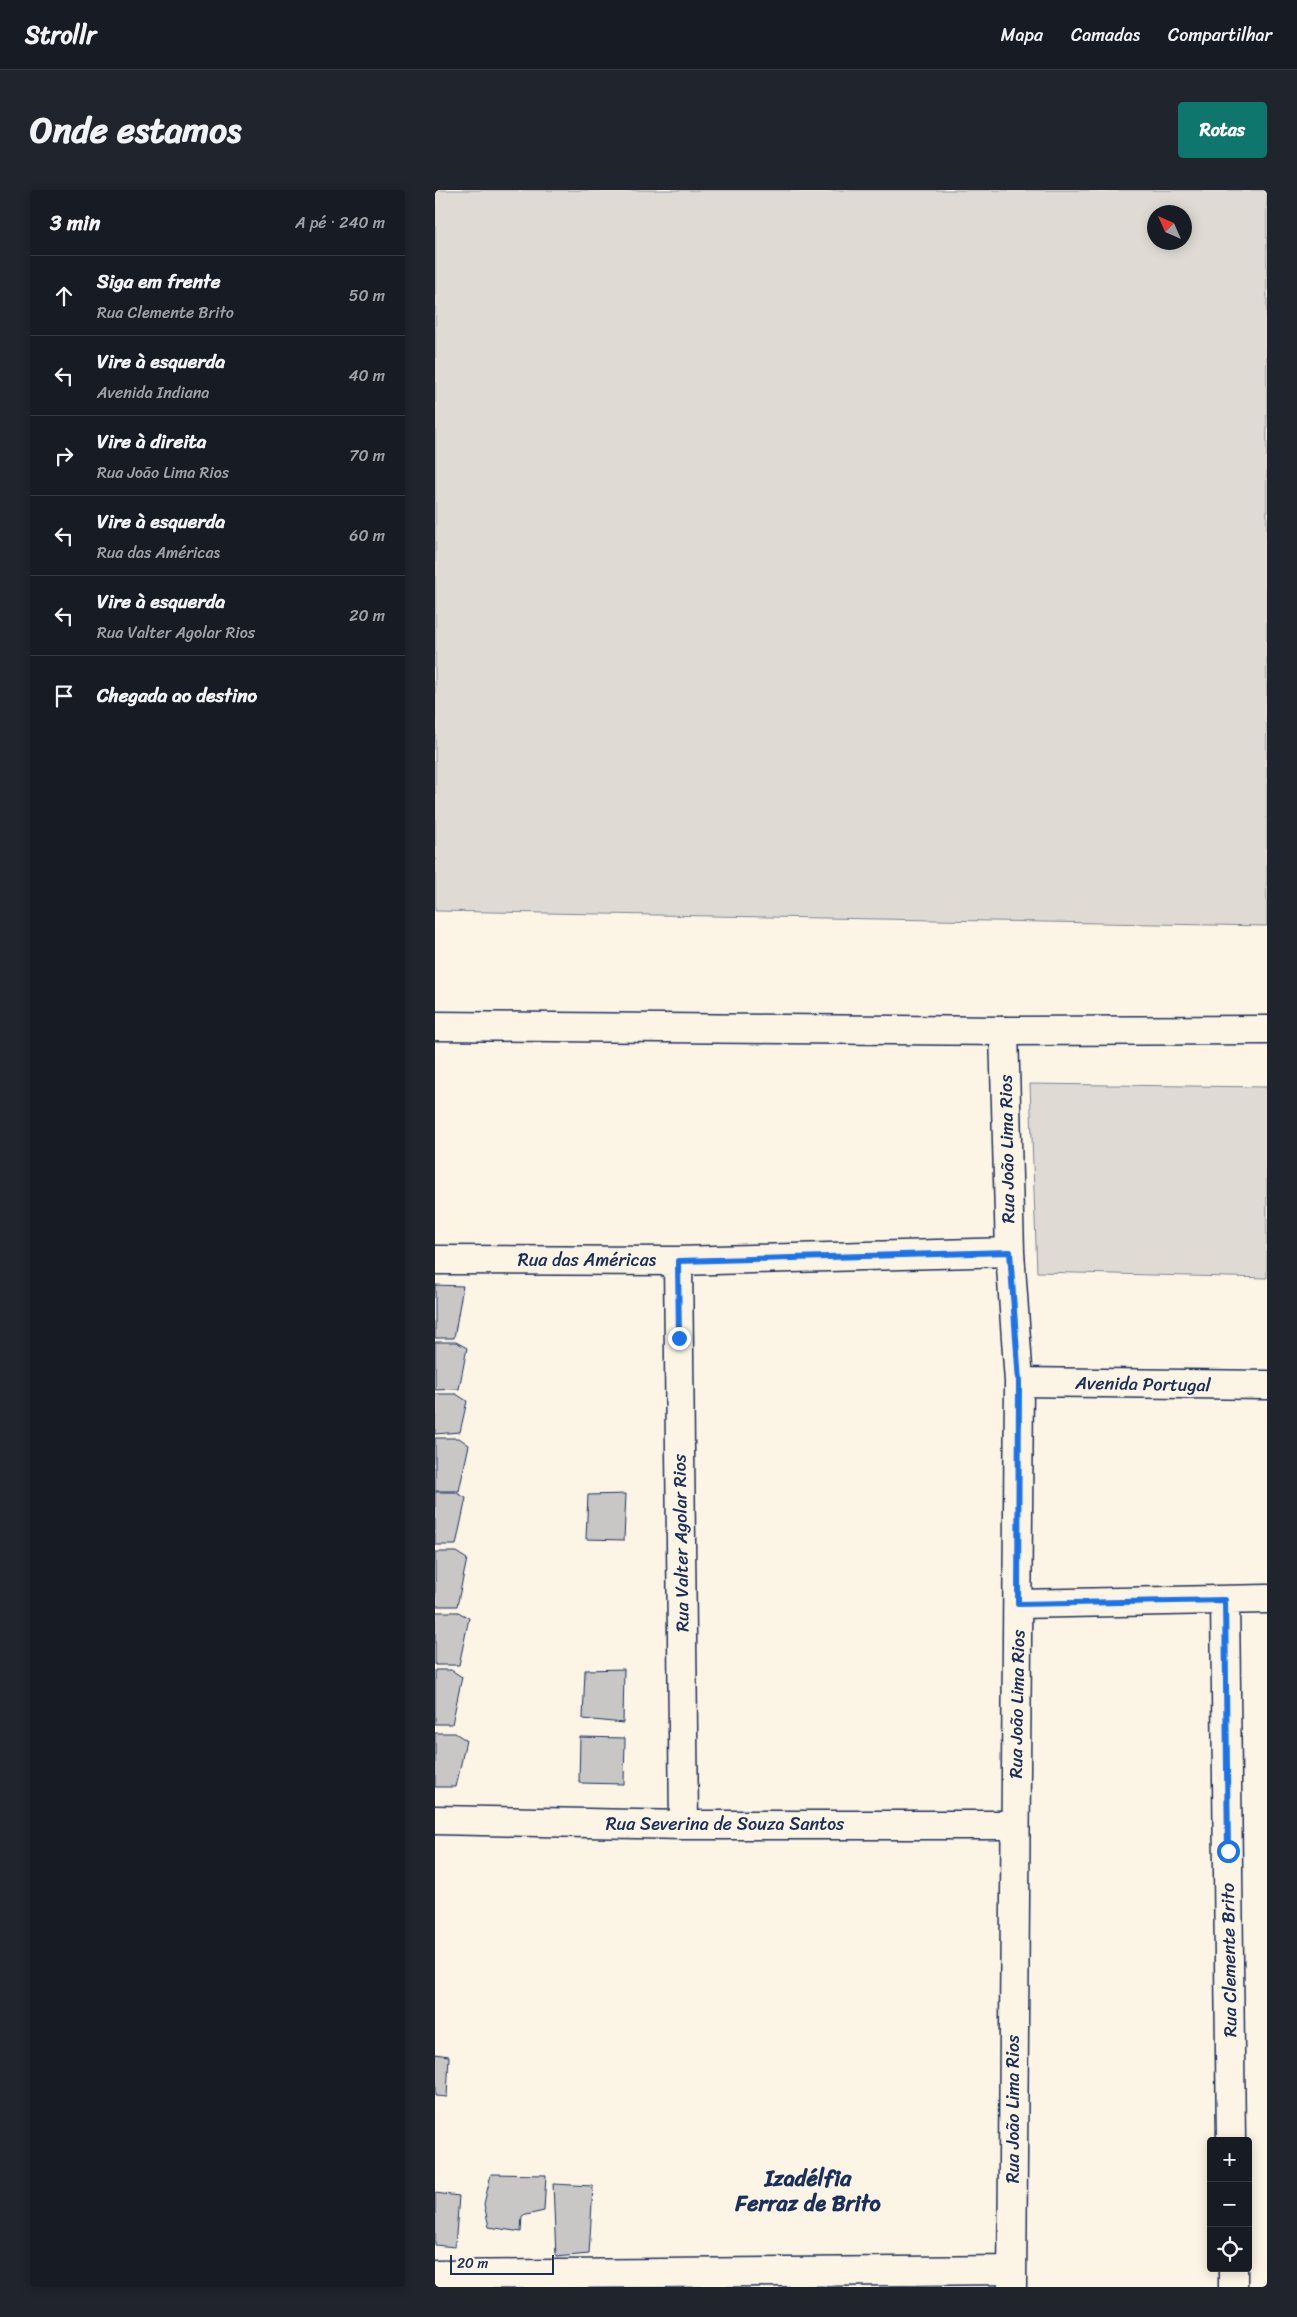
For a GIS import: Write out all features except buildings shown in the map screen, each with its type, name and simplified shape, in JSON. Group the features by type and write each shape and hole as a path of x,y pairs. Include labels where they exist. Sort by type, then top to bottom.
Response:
{"street":[{"path":"435,1026 1004,1031 1267,1030"},
{"name":"Rua João Lima Rios","path":"1004,1031 1010,1252 1019,1382 1012,2278"},
{"name":"Rua das Américas","path":"435,1260 678,1261 1010,1252"},
{"name":"Rua Valter Agolar Rios","path":"678,1261 684,1825"},
{"name":"Avenida Portugal","path":"1019,1382 1267,1385"},
{"path":"1018,1604 1267,1599"},
{"name":"Rua Clemente Brito","path":"1225,1600 1231,2137"},
{"name":"Rua Severina de Souza Santos","path":"435,1820 684,1825 1015,1825"},
{"path":"1233,2272 1233,2287"},
{"path":"435,2276 1012,2278"}],"shaded area":[{"path":"435,190 1267,190 1267,926 435,911"},
{"path":"1030,1084 1267,1087 1267,1278 1037,1272"}],"district":[{"name":"Izadélfia Ferraz de Brito","path":"808,2190"}],"route":[{"path":"679,1338 678,1261 1010,1252 1019,1382 1018,1604 1225,1600 1228,1851"}]}
